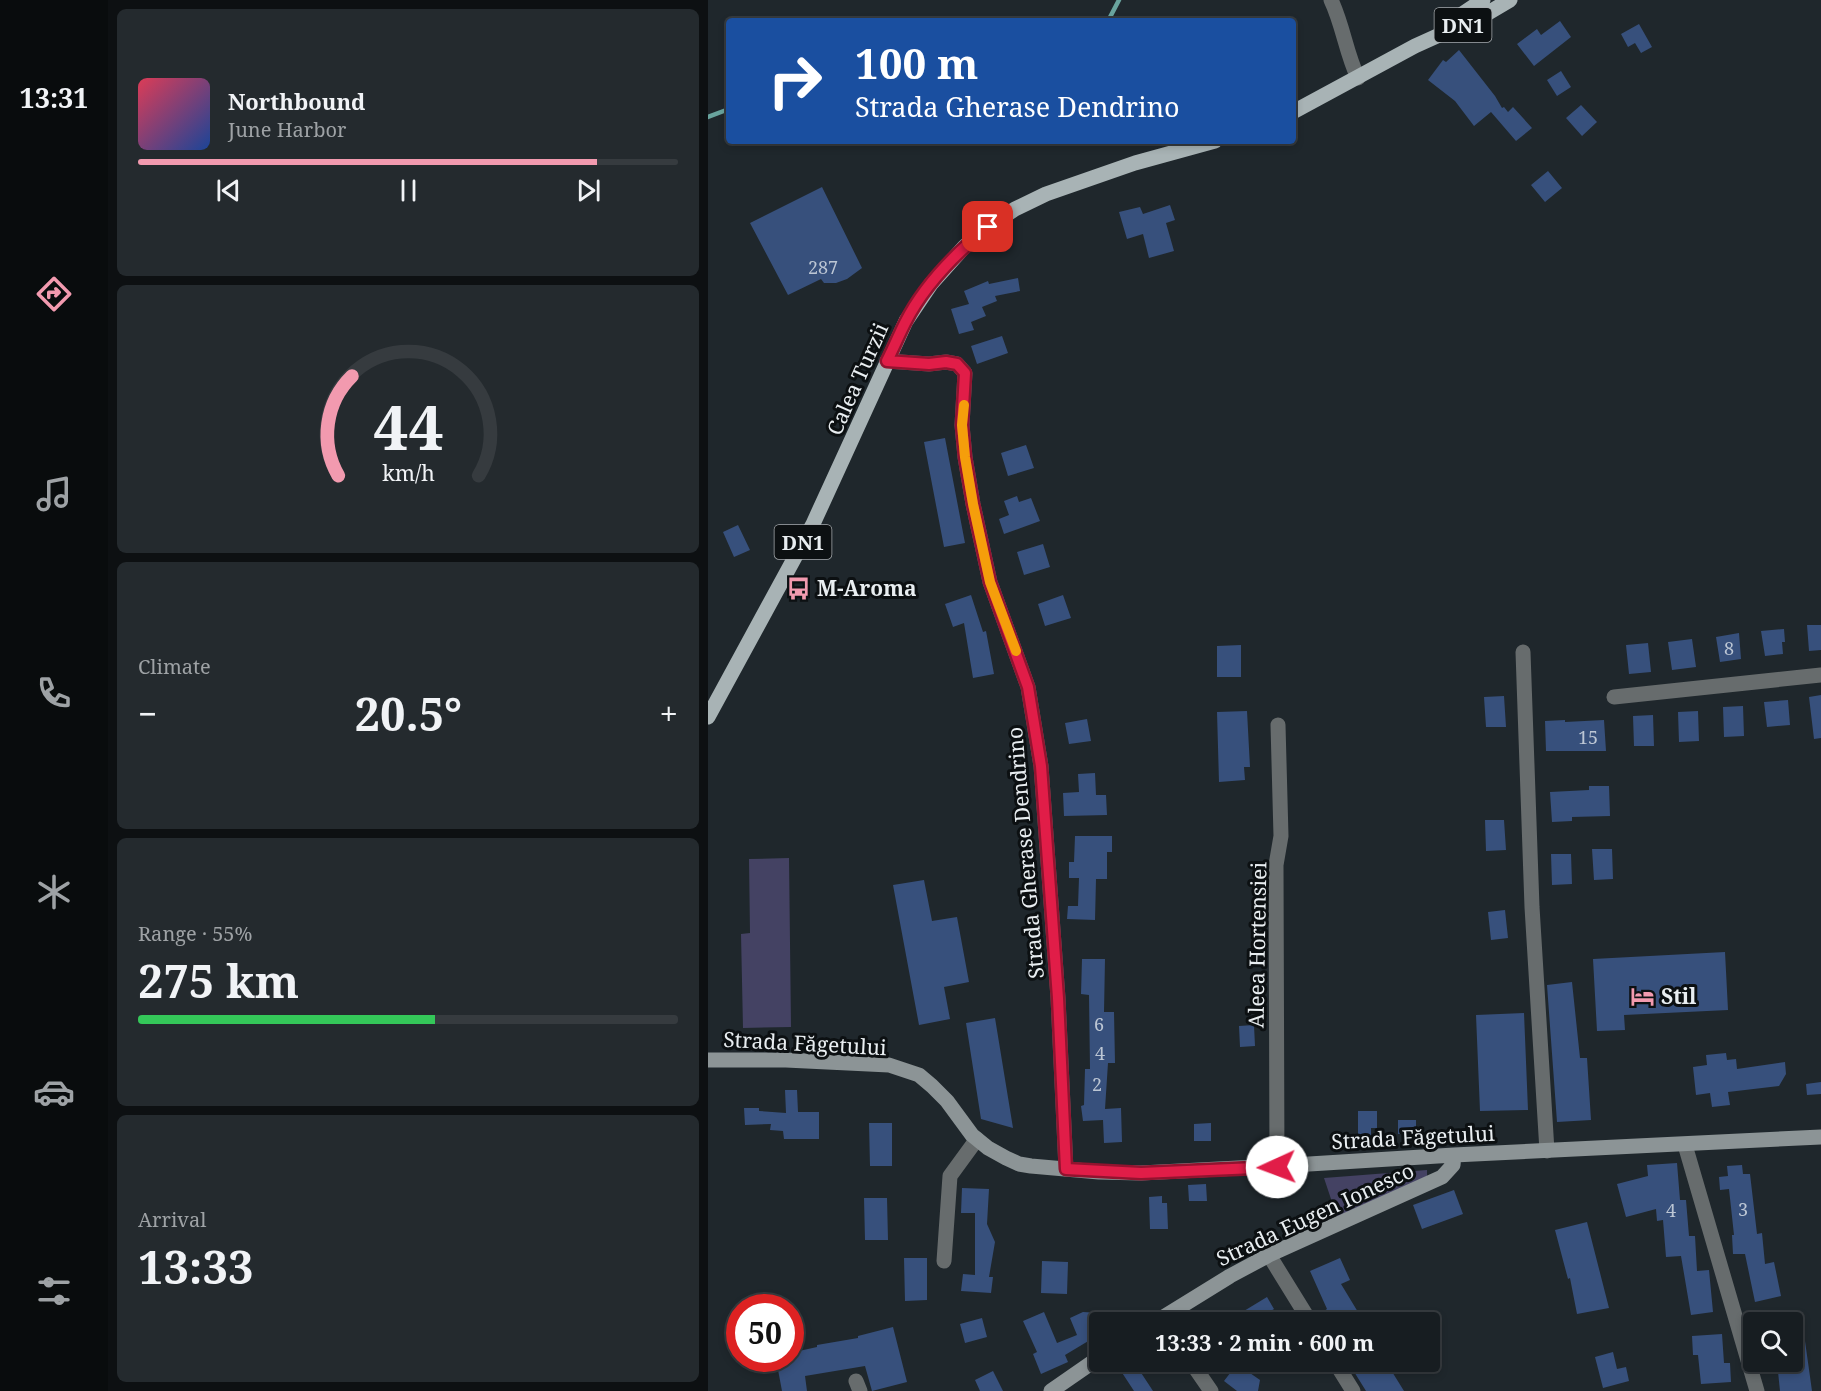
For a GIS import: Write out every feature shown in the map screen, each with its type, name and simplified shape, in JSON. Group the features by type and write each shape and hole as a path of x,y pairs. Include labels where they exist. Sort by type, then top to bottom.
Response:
{"main road":[{"name":"DN1","path":"1296,110 1415,46 1483,0"},
{"name":"DN1","path":"1415,46 1488,13 1509,0"},
{"name":"Calea Turzii","path":"708,717 813,524 906,321 931,284 965,246 988,227 1025,204 1077,181 1204,144"},
{"name":"Strada Făgetului","path":"708,1060 889,1065 919,1075 932,1086 960,1121 988,1148 1019,1164 1066,1169 1141,1173 1821,1137"},
{"name":"Strada Eugen Ionesco","path":"1174,1312 1230,1276 1269,1255 1442,1177 1453,1165 1454,1155"},
{"path":"1054,1390 1089,1365"}],"street":[{"path":"1331,0 1358,78"},
{"name":"Strada Gherase Dendrino","path":"887,361 929,364 946,362 957,364 965,373 962,425 973,504 990,582 1028,687 1041,766 1058,998 1066,1169"},
{"path":"1523,652 1532,907 1547,1151"},
{"path":"1614,697 1821,675"},
{"name":"Aleea Hortensiei","path":"1277,1167 1276,865 1281,836 1278,724"},
{"path":"944,1261 950,1176 977,1139"},
{"path":"1685,1144 1757,1391"},
{"path":"1269,1255 1304,1312"},
{"path":"1191,1372 1203,1391"},
{"path":"1198,1372 1211,1391"},
{"path":"1341,1372 1353,1391"}],"shaded area":[{"path":"789,858 791,1027 743,1028 741,934 750,933 749,859"},
{"path":"1427,1170 1427,1181 1337,1217 1324,1178"}],"building":[{"path":"1560,21 1571,37 1534,66 1517,44 1537,29 1541,35"},
{"path":"1639,24 1652,47 1641,53 1635,43 1628,47 1621,34"},
{"path":"1459,50 1502,108 1504,107 1508,112 1513,107 1532,128 1516,141 1491,112 1474,126 1455,101 1428,80 1443,60 1446,62"},
{"path":"1561,71 1571,87 1557,96 1547,80"},
{"path":"1581,105 1597,122 1582,136 1566,118"},
{"path":"1548,171 1562,188 1545,202 1531,185"},
{"path":"822,187 862,268 847,279 836,283 824,283 821,279 788,295 750,223"},
{"path":"1170,205 1175,220 1166,223 1174,251 1149,258 1143,234 1127,239 1119,212 1140,207 1143,214"},
{"path":"1018,278 1020,291 995,296 997,301 982,307 986,316 971,322 974,330 959,334 951,309 969,304 964,291 988,281 989,284"},
{"path":"1002,336 1008,353 977,364 971,346"},
{"path":"945,438 965,543 944,547 924,442"},
{"path":"1026,445 1034,468 1008,476 1001,453"},
{"path":"1017,496 1019,502 1031,498 1040,521 1004,534 999,519 1009,515 1004,501"},
{"path":"738,525 750,550 734,557 723,532"},
{"path":"1043,544 1050,567 1024,575 1017,552"},
{"path":"971,595 983,632 986,631 994,674 973,678 964,623 953,627 945,604"},
{"path":"1063,595 1071,618 1045,626 1038,604"},
{"path":"1807,625 1821,625 1821,650 1809,651"},
{"path":"1784,629 1783,654 1765,656 1761,631"},
{"path":"1739,633 1741,659 1720,662 1716,637"},
{"path":"1692,639 1696,667 1672,670 1668,642"},
{"path":"1648,643 1651,672 1629,674 1626,645"},
{"path":"1241,645 1241,677 1217,677 1217,646"},
{"path":"1821,695 1821,738 1814,739 1809,697"},
{"path":"1504,696 1506,727 1486,727 1484,697"},
{"path":"1788,700 1790,725 1767,727 1764,702"},
{"path":"1743,706 1744,736 1724,737 1723,707"},
{"path":"1247,711 1250,767 1244,767 1245,780 1219,782 1217,712"},
{"path":"1698,711 1699,741 1679,742 1678,712"},
{"path":"1653,715 1654,746 1634,746 1633,716"},
{"path":"1087,719 1091,741 1069,744 1065,723"},
{"path":"1565,720 1565,722 1604,720 1606,751 1546,751 1545,721"},
{"path":"1095,773 1096,795 1106,795 1107,815 1064,816 1063,793 1079,792 1078,774"},
{"path":"1589,786 1609,786 1610,816 1572,817 1572,821 1552,822 1550,792 1589,790"},
{"path":"1485,820 1504,820 1506,850 1486,851"},
{"path":"1075,836 1112,836 1112,852 1107,852 1107,879 1096,879 1095,920 1067,919 1068,906 1078,906 1079,878 1069,878 1069,862 1074,862"},
{"path":"1592,849 1612,849 1613,879 1594,880"},
{"path":"1551,854 1571,854 1572,884 1552,885"},
{"path":"924,880 932,921 957,917 969,982 944,987 950,1019 919,1025 893,885"},
{"path":"1505,910 1508,938 1491,940 1488,912"},
{"path":"1725,952 1728,1010 1624,1015 1625,1030 1597,1031 1593,959"},
{"path":"1082,959 1105,959 1104,1012 1114,1012 1115,1063 1108,1063 1105,1109 1121,1108 1122,1142 1104,1143 1103,1120 1083,1121 1081,1106 1084,1105 1085,1069 1090,1069 1089,995 1081,994"},
{"path":"1572,982 1580,1058 1587,1058 1591,1120 1557,1122 1547,985"},
{"path":"1524,1013 1528,1110 1480,1111 1476,1015"},
{"path":"995,1018 1013,1128 981,1119 966,1023"},
{"path":"1254,1025 1255,1046 1240,1047 1239,1026"},
{"path":"1726,1053 1727,1060 1736,1059 1737,1069 1785,1062 1786,1074 1779,1086 1728,1092 1730,1105 1712,1107 1710,1093 1696,1095 1693,1067 1707,1065 1706,1055"},
{"path":"1821,1082 1821,1094 1807,1095 1806,1084"},
{"path":"785,1090 797,1090 798,1112 819,1112 819,1139 784,1139 783,1131 770,1130 771,1124 745,1125 744,1108 786,1113"},
{"path":"1358,1111 1377,1111 1377,1128 1371,1128 1371,1140 1358,1140"},
{"path":"1398,1120 1416,1120 1416,1134 1398,1134"},
{"path":"869,1123 892,1123 892,1166 870,1166"},
{"path":"1211,1123 1211,1141 1194,1141 1194,1124"},
{"path":"1677,1163 1680,1200 1686,1200 1689,1236 1695,1236 1697,1271 1709,1270 1713,1312 1691,1315 1681,1256 1666,1257 1663,1220 1657,1221 1656,1209 1626,1217 1617,1184 1648,1176 1647,1165"},
{"path":"1742,1165 1743,1174 1750,1174 1757,1234 1762,1233 1765,1264 1774,1262 1781,1296 1755,1302 1745,1254 1733,1254 1732,1235 1734,1235 1729,1189 1720,1190 1719,1177 1728,1176 1727,1166"},
{"path":"1206,1184 1207,1201 1189,1201 1188,1185"},
{"path":"962,1188 989,1189 987,1224 995,1242 989,1277 993,1277 991,1293 961,1291 963,1274 975,1275 975,1213 961,1213"},
{"path":"1454,1190 1463,1214 1422,1229 1413,1205"},
{"path":"1162,1196 1162,1203 1167,1203 1168,1229 1150,1229 1149,1197"},
{"path":"864,1198 887,1198 888,1240 865,1240"},
{"path":"1587,1222 1609,1308 1577,1314 1570,1278 1568,1279 1555,1230"},
{"path":"904,1258 927,1258 927,1300 905,1301"},
{"path":"1340,1258 1350,1280 1341,1284 1358,1312 1323,1312 1327,1309 1310,1271"},
{"path":"1042,1261 1068,1262 1067,1294 1041,1293"},
{"path":"1267,1297 1274,1309 1269,1312 1242,1312"},
{"path":"1044,1312 1057,1343 1077,1335 1070,1318 1083,1312 1089,1312 1089,1341 1065,1355 1068,1362 1041,1374 1033,1354 1037,1352 1023,1321"},
{"path":"982,1318 987,1337 965,1343 960,1324"},
{"path":"893,1327 907,1382 872,1391 865,1366 805,1376 807,1391 782,1391 778,1372 804,1372 804,1350 817,1347 817,1345 858,1338 858,1336"},
{"path":"1722,1334 1724,1363 1730,1363 1731,1382 1701,1384 1698,1355 1693,1355 1692,1336"},
{"path":"1803,1341 1805,1341 1812,1391 1780,1391 1778,1372 1803,1372"},
{"path":"1613,1352 1617,1369 1626,1367 1629,1381 1603,1388 1595,1357"},
{"path":"993,1371 1003,1391 980,1391 975,1380"},
{"path":"1122,1372 1141,1372 1153,1391 1134,1391"},
{"path":"1231,1372 1248,1372 1260,1380 1258,1391 1237,1391 1224,1381"},
{"path":"1354,1372 1392,1372 1404,1391 1366,1391"}],"waterway":[{"path":"1110,18 1119,0"},
{"path":"708,117 726,110"}],"slow traffic":[{"path":"964,405 962,425 973,504 990,582 1016,651"}],"place":[{"name":"M-Aroma","path":"799,588"},
{"name":"Stil","path":"1643,996"}],"route":[{"path":"988,227 965,246 931,284 906,321 887,361 929,364 946,362 957,364 965,373 962,425 973,504 990,582 1028,687 1041,766 1058,998 1066,1169 1141,1173 1277,1167"}]}
